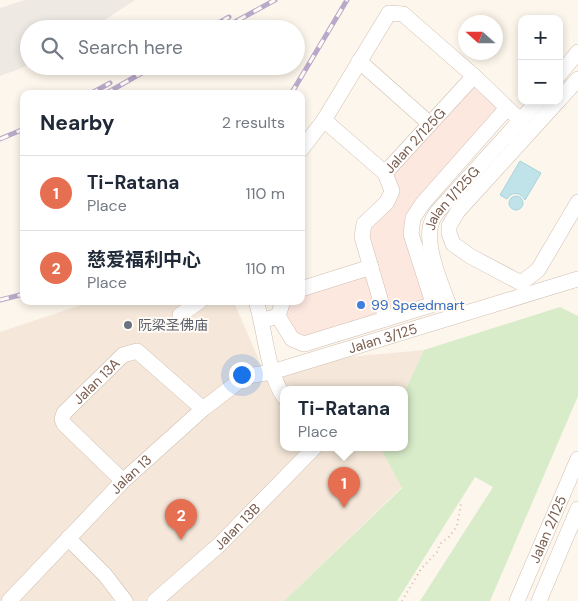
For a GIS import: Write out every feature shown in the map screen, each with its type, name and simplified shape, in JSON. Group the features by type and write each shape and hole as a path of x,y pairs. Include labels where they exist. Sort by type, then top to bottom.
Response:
{"street":[{"path":"305,145 324,120 389,13 403,14 474,76 521,121"},
{"path":"563,70 578,52"},
{"path":"359,61 430,124"},
{"name":"Jalan 2/125G","path":"386,319 362,237 364,224 387,202 392,190 385,173 474,76"},
{"path":"563,96 578,79"},
{"name":"Jalan 1/125G","path":"454,316 431,254 429,233 431,222 438,211 535,105"},
{"path":"554,105 458,211 449,226 449,232 453,244 470,256 521,283 538,270 578,202"},
{"path":"262,321 280,309 292,339 304,344 429,306 432,303 411,234 413,218 423,203 507,108"},
{"path":"324,120 385,173"},
{"path":"305,288 371,267"},
{"name":"Jalan 3/125","path":"272,372 578,279"},
{"path":"180,315 194,305"},
{"path":"257,305 272,372 280,391"},
{"name":"Jalan 13A","path":"123,482 64,424 62,419 64,413 123,355 137,351 203,409"},
{"name":"Jalan 13","path":"9,601 123,482 203,409 242,379 272,372"},
{"name":"Jalan 13B","path":"155,601 219,545 311,451"},
{"name":"Jalan 2/125","path":"518,601 578,459"},
{"path":"539,601 578,510 560,503"},
{"path":"68,538 105,575 125,601"}],"path":[{"path":"402,601 420,569 437,552 440,544 450,536 457,526 461,504"}],"shaded area":[{"path":"25,0 135,0 105,20 20,20 20,68 0,76 0,8"},
{"path":"474,82 502,108 410,216 429,302 304,341 282,318 286,305 305,305 305,292 373,271 368,225 391,204 389,174"},
{"path":"81,305 235,305 261,365 424,350 407,386 280,386 280,451 382,451 402,487 284,601 0,601 0,332"}],"green space":[{"path":"560,307 578,316 578,396 490,601 420,601 493,487 475,477 397,601 284,601 402,488 382,451 408,451 407,386 424,350"}],"water":[{"path":"520,161 541,173 525,200 521,195 516,194 511,195 507,199 500,195"},
{"path":"516,196 521,198 523,203 521,208 516,210 511,208 509,203 511,198"}],"railway":[{"path":"238,20 275,0"},
{"path":"305,70 347,0"},
{"path":"224,20 229,17"},
{"path":"112,90 138,75"},
{"path":"293,90 302,75"},
{"path":"97,90 110,83"},
{"path":"0,139 20,131"},
{"path":"0,300 20,295"}],"place":[{"name":"99 Speedmart","path":"361,305"},
{"name":"阮梁圣佛庙","path":"128,325"},
{"name":"Ti-Ratana","path":"344,508"},
{"name":"慈爱福利中心","path":"181,540"}]}
